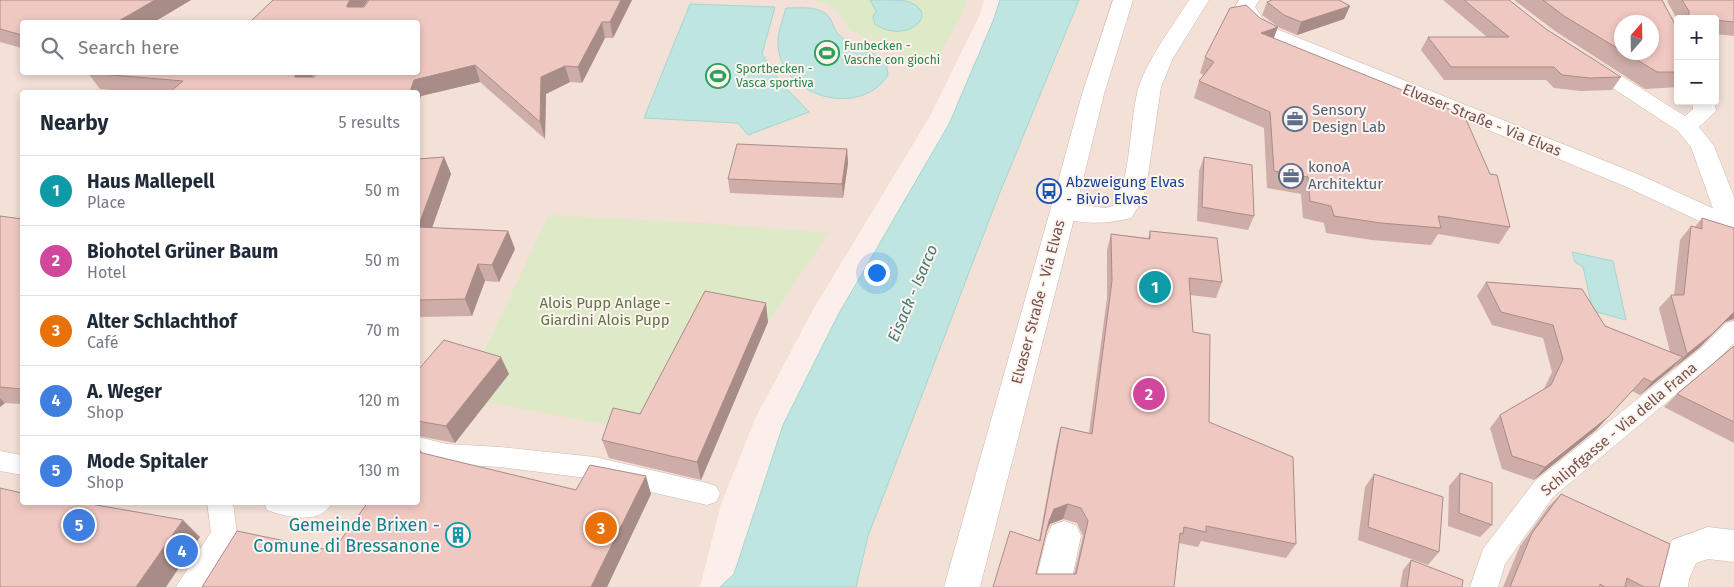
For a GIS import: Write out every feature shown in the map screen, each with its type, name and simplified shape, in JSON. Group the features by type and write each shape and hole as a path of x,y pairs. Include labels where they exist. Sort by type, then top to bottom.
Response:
{"street":[{"path":"1063,211 1093,94 1123,0"},
{"name":"Elvaser Straße - Via Elvas","path":"962,587 1063,211 1105,216 1122,212 1130,201 1135,182 1150,87 1163,58 1199,0"},
{"name":"Elvaser Straße - Via Elvas","path":"1249,0 1245,7 1248,15 1272,34 1631,180 1732,226"},
{"path":"1572,53 1686,126 1702,146 1732,226"},
{"path":"1686,126 1705,111 1704,105"},
{"name":"Schlipfgasse - Via della Frana","path":"1484,587 1493,558 1544,489 1708,354 1734,329"},
{"path":"420,447 447,454 500,457 595,468 707,494"},
{"path":"190,587 224,534 220,505"},
{"path":"1052,587 1064,536"},
{"path":"1670,587 1671,579 1684,551 1708,543 1734,546"}],"shaded area":[{"path":"0,0 984,0 979,17 929,118 814,308 756,417 721,504 700,587 0,587"},
{"path":"1079,0 1734,0 1734,587 856,587 868,536 996,202"}],"green space":[{"path":"813,0 870,0 876,11 873,17 875,24 889,30 912,3 904,0 966,0 962,15 933,66 864,38 850,30 836,10 825,3"},
{"name":"Alois Pupp Anlage - Giardini Alois Pupp","path":"549,215 718,224 829,233 768,322 708,310 645,432 487,402 508,374 478,364"}],"water":[{"path":"870,0 906,1 917,6 922,12 921,19 916,25 908,29 898,31 887,30 875,24 873,17 876,11"},
{"name":"Eisack - Isarco","path":"1000,0 1079,0 996,202 868,536 856,587 720,587 734,574 783,425 838,315 949,124 993,21"},
{"name":"Sportbecken - Vasca sportiva","path":"690,4 775,7 762,54 781,83 809,112 748,135 738,123 644,118"},
{"name":"Funbecken - Vasche con giochi","path":"786,8 811,8 825,13 839,35 850,43 881,58 886,63 888,75 875,88 860,96 842,99 824,96 807,89 793,78 783,64 778,46 779,31"},
{"path":"1572,252 1613,261 1626,320 1593,311 1583,267 1575,262"}],"building":[{"path":"0,0 155,0 120,20 20,20 20,34 0,29"},
{"path":"273,0 350,0 347,7 364,7 369,0 621,0 610,22 602,22 578,67 565,66 541,77 540,122 475,65 414,80 411,90 172,90 183,81 112,75 295,75 295,77 314,77 315,75 420,75 420,20 252,20"},
{"path":"1272,0 1339,0 1350,6 1301,22 1284,15 1267,2"},
{"path":"1464,0 1509,0 1546,29 1621,77 1590,78 1562,75 1554,67 1451,67 1428,37 1509,37"},
{"path":"1543,0 1662,0 1674,22 1674,72 1657,72 1637,60 1659,60 1659,15 1614,15 1614,46 1564,16"},
{"path":"1682,0 1734,0 1734,22 1719,20 1719,15 1689,15 1689,11"},
{"path":"1246,5 1260,18 1278,27 1261,33 1464,115 1490,174 1497,175 1510,227 1438,216 1441,228 1381,223 1334,216 1331,206 1310,201 1308,177 1274,171 1270,112 1199,81 1214,62 1205,57 1230,8"},
{"path":"737,144 847,149 842,184 728,179"},
{"path":"444,157 420,222 420,159"},
{"path":"1204,157 1252,165 1254,216 1202,207"},
{"path":"0,216 20,219 20,389 0,387"},
{"path":"1702,218 1734,228 1734,312 1712,334 1687,354 1671,295 1684,295 1691,226 1702,229"},
{"path":"420,227 508,231 492,265 478,264 465,299 420,300"},
{"path":"1150,231 1217,238 1222,282 1189,278 1193,332 1210,335 1209,422 1293,457 1296,544 1206,526 1206,532 1184,527 1183,534 1180,533 1174,587 993,587 1010,531 1040,541 1061,427 1092,434 1112,281 1111,234 1150,239","holes":["1068,504 1081,508 1088,521 1076,574 1036,574 1049,521 1054,509"]},
{"path":"1486,282 1582,289 1605,326 1683,357 1652,382 1644,378 1608,417 1545,467 1512,456 1500,415 1551,385 1563,359 1553,325 1501,312"},
{"path":"705,291 766,303 697,462 602,440 613,408 640,414"},
{"path":"444,340 501,357 446,426 420,421 420,368"},
{"path":"1734,346 1734,422 1677,394"},
{"path":"420,452 576,490 590,465 646,476 591,587 202,587 237,531 333,551 366,505 420,505"},
{"path":"1460,473 1492,483 1492,525 1459,513"},
{"path":"1374,474 1443,497 1439,552 1368,527"},
{"path":"0,488 20,493 20,505 96,505 183,520 136,587 0,587"},
{"path":"1561,494 1670,544 1659,587 1644,587 1627,578 1625,587 1605,587 1600,584 1600,587 1510,587 1532,533"},
{"path":"1411,560 1463,580 1462,587 1407,587"}],"place":[{"name":"Funbecken - Vasche con giochi","path":"827,53"},
{"name":"Sportbecken - Vasca sportiva","path":"718,76"},
{"name":"Sensory Design Lab","path":"1295,119"},
{"name":"konoA Architektur","path":"1291,176"},
{"name":"Abzweigung Elvas - Bivio Elvas","path":"1049,191"},
{"name":"Haus Mallepell","path":"1155,287"},
{"name":"Biohotel Grüner Baum","path":"1149,394"},
{"name":"Mode Spitaler","path":"79,525"},
{"name":"Alter Schlachthof","path":"601,528"},
{"name":"Gemeinde Brixen - Comune di Bressanone","path":"458,535"},
{"name":"A. Weger","path":"182,551"}]}
